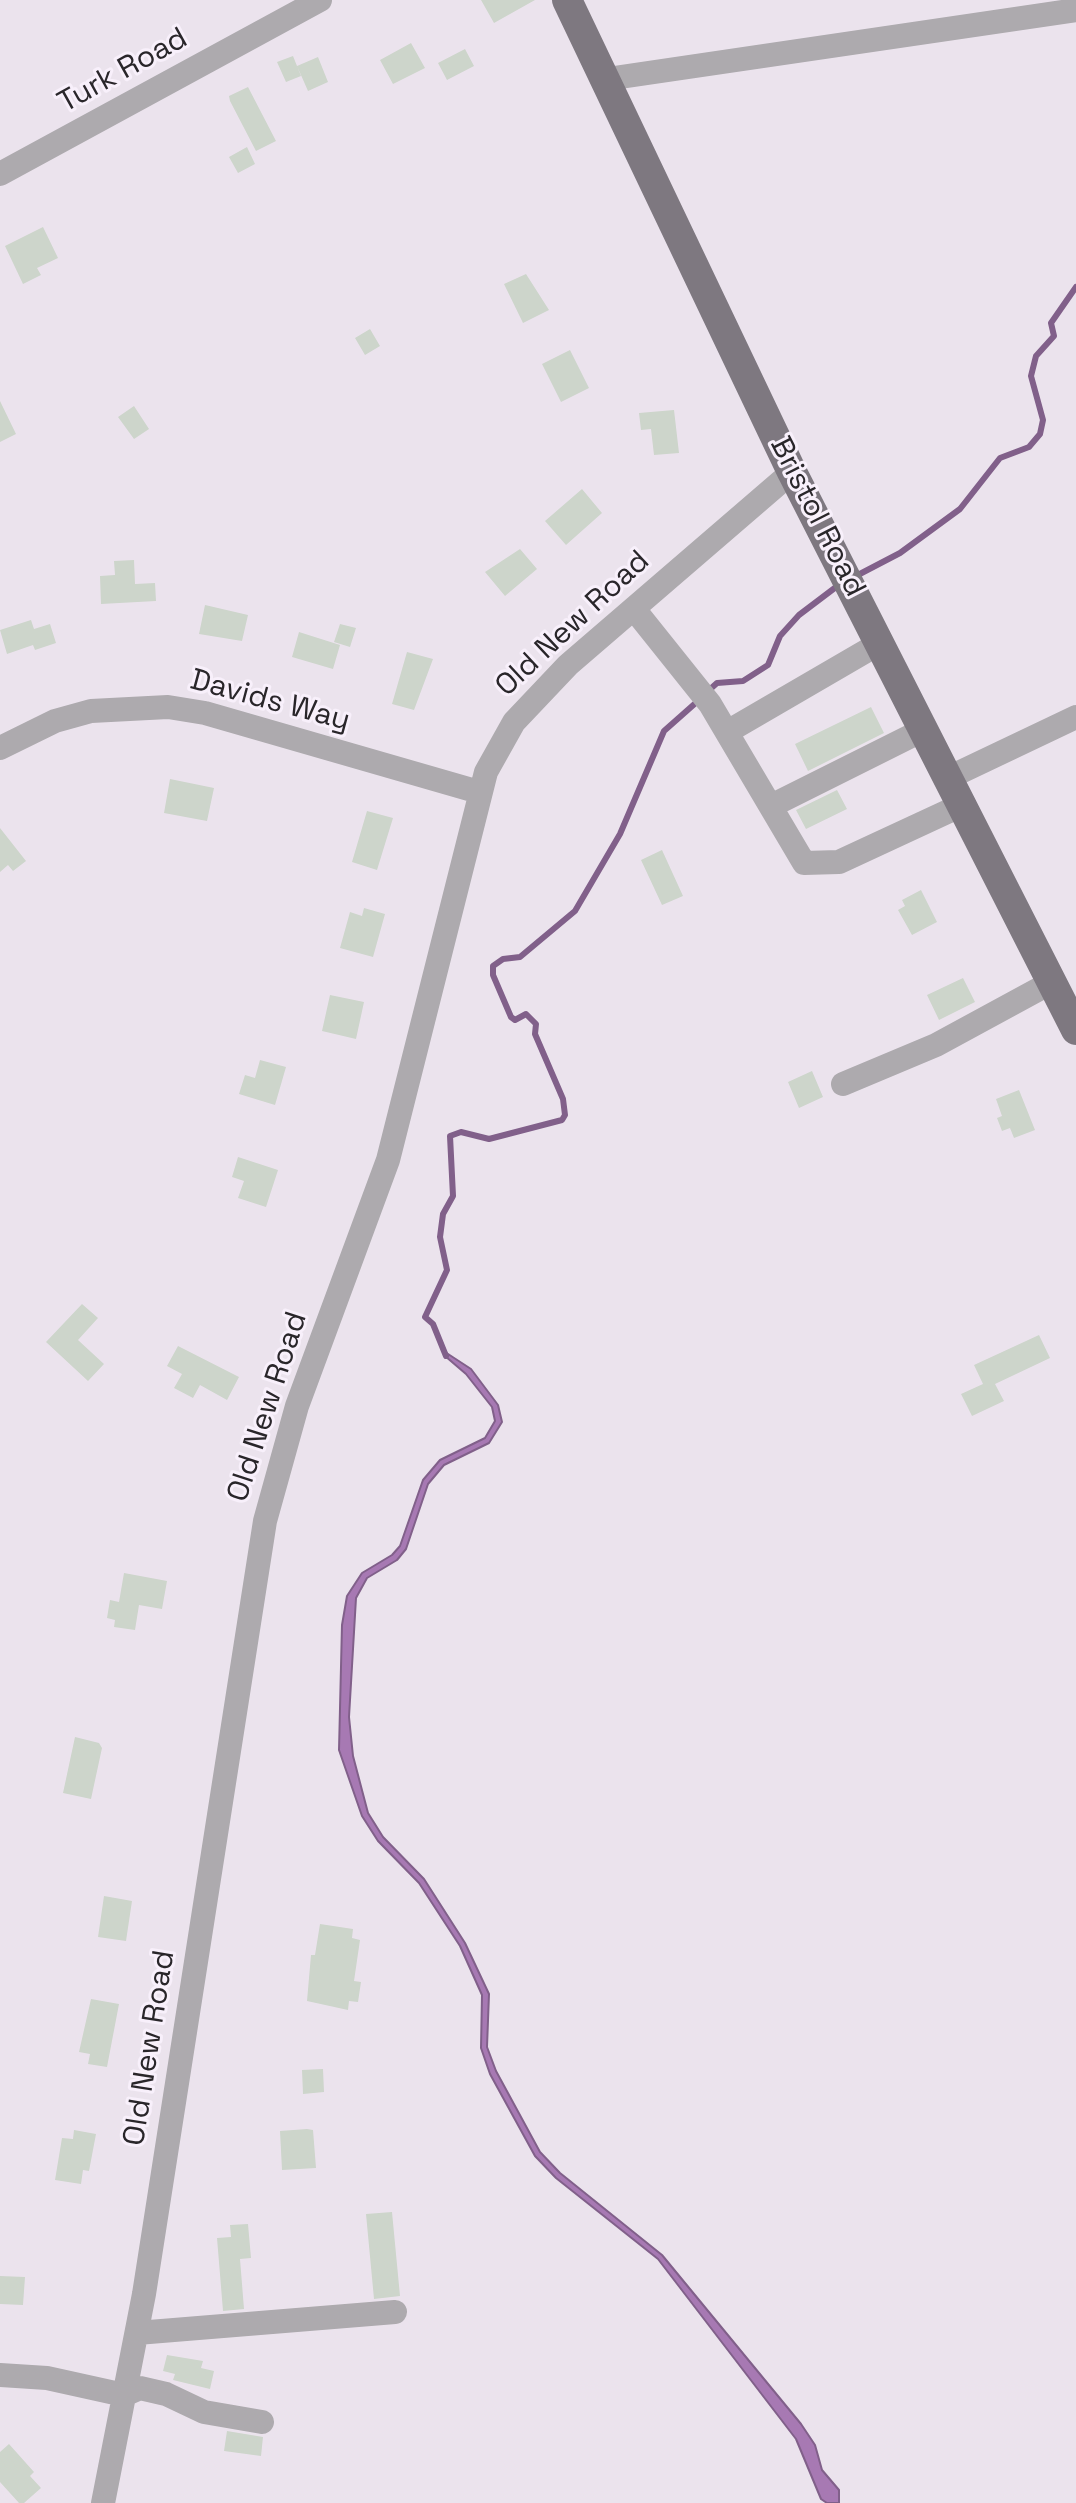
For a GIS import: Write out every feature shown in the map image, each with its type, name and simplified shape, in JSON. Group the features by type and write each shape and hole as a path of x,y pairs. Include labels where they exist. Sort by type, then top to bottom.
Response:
{"main road":[{"name":"Bristol Road","path":"567,0 792,472 964,804 1076,1030"}],"street":[{"name":"Turk Road","path":"0,174 320,0"},
{"path":"607,79 1076,10"},
{"name":"Old New Road","path":"103,2503 137,2333 266,1516 297,1406 388,1160 479,792 495,752 523,712 568,665 792,472"},
{"path":"634,609 704,696 804,863 839,862 964,804"},
{"path":"727,732 880,643"},
{"name":"Davids Way","path":"0,748 55,721 91,711 168,707 205,713 479,792"},
{"path":"950,777 1076,717"},
{"path":"771,806 925,729"},
{"path":"843,1084 936,1045 1052,982"},
{"path":"137,2333 395,2312"},
{"path":"0,2375 47,2378 124,2395 140,2388 166,2394 204,2412 262,2422"}],"shaded area":[{"path":"445,1352 471,1369 498,1405 502,1422 489,1443 444,1465 428,1484 406,1549 397,1560 367,1578 356,1598 349,1717 353,1756 368,1813 383,1837 424,1879 465,1943 489,1994 487,2047 496,2071 540,2152 560,2173 662,2255 801,2424 815,2445 822,2470 839,2490 839,2503 827,2503 821,2499 796,2439 658,2259 556,2178 535,2156 490,2074 481,2048 482,1995 460,1946 419,1883 378,1841 362,1816 339,1750 342,1625 347,1596 362,1573 392,1555 400,1546 423,1480 440,1460 485,1438 495,1421 492,1407 466,1374 445,1356"}],"building":[{"path":"481,0 535,0 494,23"},
{"path":"411,43 425,68 393,84 380,60"},
{"path":"465,49 474,66 447,80 438,63"},
{"path":"293,56 301,76 286,82 277,62"},
{"path":"318,57 328,82 308,91 297,66"},
{"path":"248,87 276,141 256,151 229,96"},
{"path":"247,147 255,164 238,173 229,157"},
{"path":"43,227 58,258 37,268 41,275 23,284 5,246"},
{"path":"526,274 549,310 523,323 504,284"},
{"path":"370,329 380,346 365,355 355,338"},
{"path":"570,350 589,388 561,402 542,364"},
{"path":"0,401 16,434 0,442"},
{"path":"134,406 149,429 134,439 118,417"},
{"path":"674,410 679,453 654,455 651,429 641,430 639,413"},
{"path":"582,489 602,513 566,545 545,521"},
{"path":"520,549 537,569 505,596 485,572"},
{"path":"134,560 135,584 155,583 156,601 101,604 100,576 115,575 114,561"},
{"path":"205,605 248,615 242,641 199,634"},
{"path":"31,620 34,629 50,624 56,643 35,650 33,645 7,654 0,630"},
{"path":"340,624 356,628 350,647 334,642"},
{"path":"299,632 340,645 333,669 292,657"},
{"path":"407,652 433,659 414,710 392,704"},
{"path":"871,707 884,733 808,771 795,744"},
{"path":"170,779 214,788 207,821 164,813"},
{"path":"837,790 847,809 806,829 796,810"},
{"path":"367,811 393,818 377,870 352,862"},
{"path":"0,828 26,861 13,871 8,865 0,872"},
{"path":"662,850 683,896 662,905 641,860"},
{"path":"921,890 937,922 912,935 898,910 905,906 902,900"},
{"path":"364,908 385,914 373,957 340,948 350,912 362,916"},
{"path":"963,978 975,1002 939,1020 927,995"},
{"path":"330,995 364,1002 356,1039 322,1031"},
{"path":"260,1060 286,1067 275,1105 239,1094 245,1075 255,1078"},
{"path":"812,1071 823,1097 799,1108 788,1082"},
{"path":"1019,1090 1035,1130 1014,1138 1010,1128 1002,1131 997,1118 1002,1116 996,1099"},
{"path":"238,1157 278,1170 266,1207 238,1198 244,1181 232,1177"},
{"path":"82,1304 98,1318 78,1340 104,1364 88,1381 46,1342"},
{"path":"1039,1335 1050,1358 995,1384 1004,1401 972,1416 961,1394 983,1384 974,1365"},
{"path":"178,1346 239,1377 227,1400 200,1385 193,1398 174,1388 182,1374 167,1366"},
{"path":"124,1573 167,1581 162,1609 139,1605 135,1630 114,1627 115,1620 107,1618 110,1600 119,1602"},
{"path":"75,1737 99,1743 102,1748 91,1799 63,1793"},
{"path":"104,1896 132,1901 126,1941 98,1937"},
{"path":"320,1924 353,1929 352,1938 360,1940 354,1981 361,1982 358,2002 349,2001 348,2010 307,2001 311,1955 315,1955"},
{"path":"91,1999 119,2004 107,2067 88,2064 90,2054 79,2052"},
{"path":"323,2069 324,2092 303,2094 302,2070"},
{"path":"74,2130 96,2134 89,2171 83,2170 81,2184 55,2180 62,2138 73,2139"},
{"path":"313,2130 316,2168 282,2170 280,2131"},
{"path":"392,2212 400,2296 374,2299 366,2214"},
{"path":"248,2224 251,2258 240,2259 244,2309 223,2311 217,2238 231,2237 230,2225"},
{"path":"0,2276 25,2277 23,2305 0,2304"},
{"path":"167,2355 203,2361 201,2368 214,2371 210,2389 173,2380 175,2374 163,2371"},
{"path":"227,2431 263,2437 261,2456 224,2451"},
{"path":"9,2444 34,2472 30,2476 41,2488 24,2503 19,2503 0,2482 0,2452"}],"waterway":[{"path":"854,577 900,553 960,509 1000,458 1029,447 1040,434 1043,420 1031,376 1036,356 1054,336 1051,323 1076,287"},
{"path":"707,692 717,683 743,681 768,665 780,636 799,615 840,584"},
{"path":"446,1356 433,1324 425,1317 447,1270 440,1237 443,1214 453,1196 450,1136 461,1132 489,1139 562,1120 565,1115 563,1099 535,1034 536,1024 526,1014 515,1020 511,1017 493,975 493,966 503,959 520,957 575,911 620,834 664,731 699,700"}]}
